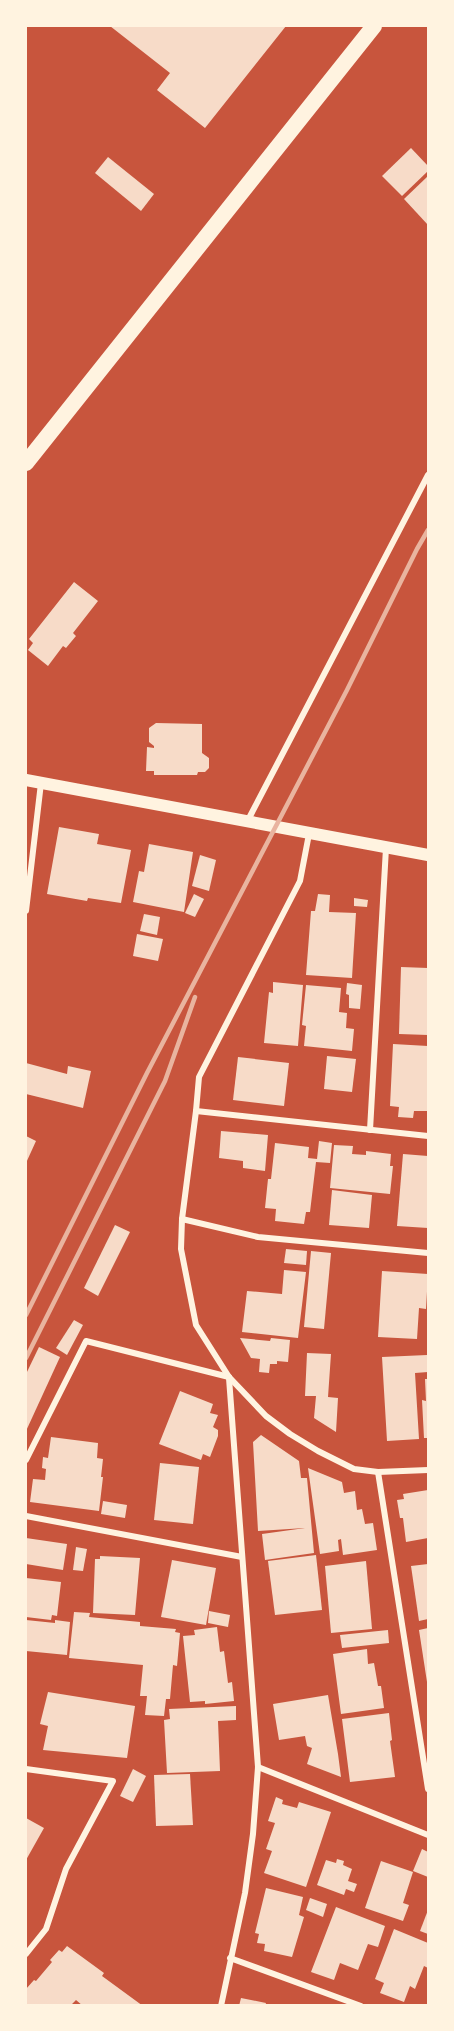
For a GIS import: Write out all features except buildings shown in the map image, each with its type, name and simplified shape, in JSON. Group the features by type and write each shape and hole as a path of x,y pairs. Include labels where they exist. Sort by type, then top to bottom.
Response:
{"highway":[{"path":"26,463 374,26"}],"main road":[{"path":"26,780 429,855"}],"street":[{"path":"247,822 429,475"},
{"path":"26,912 41,783"},
{"path":"309,834 300,881 199,1077 182,1219 181,1249 196,1325 229,1377 266,1416 318,1451 354,1469 378,1472 429,1470"},
{"path":"370,1130 386,848"},
{"path":"196,1111 429,1137"},
{"path":"182,1219 258,1237 429,1253"},
{"path":"26,1460 86,1341 229,1377"},
{"path":"221,2006 245,1893 253,1834 258,1767 229,1377"},
{"path":"378,1472 429,1789"},
{"path":"26,1516 242,1557"},
{"path":"258,1767 429,1835"},
{"path":"26,1769 113,1781 66,1869 46,1929 26,1954"},
{"path":"230,1958 361,2006"}],"railway":[{"path":"26,1315 147,1073 428,530"},
{"path":"26,1358 165,1081 195,997"}]}
